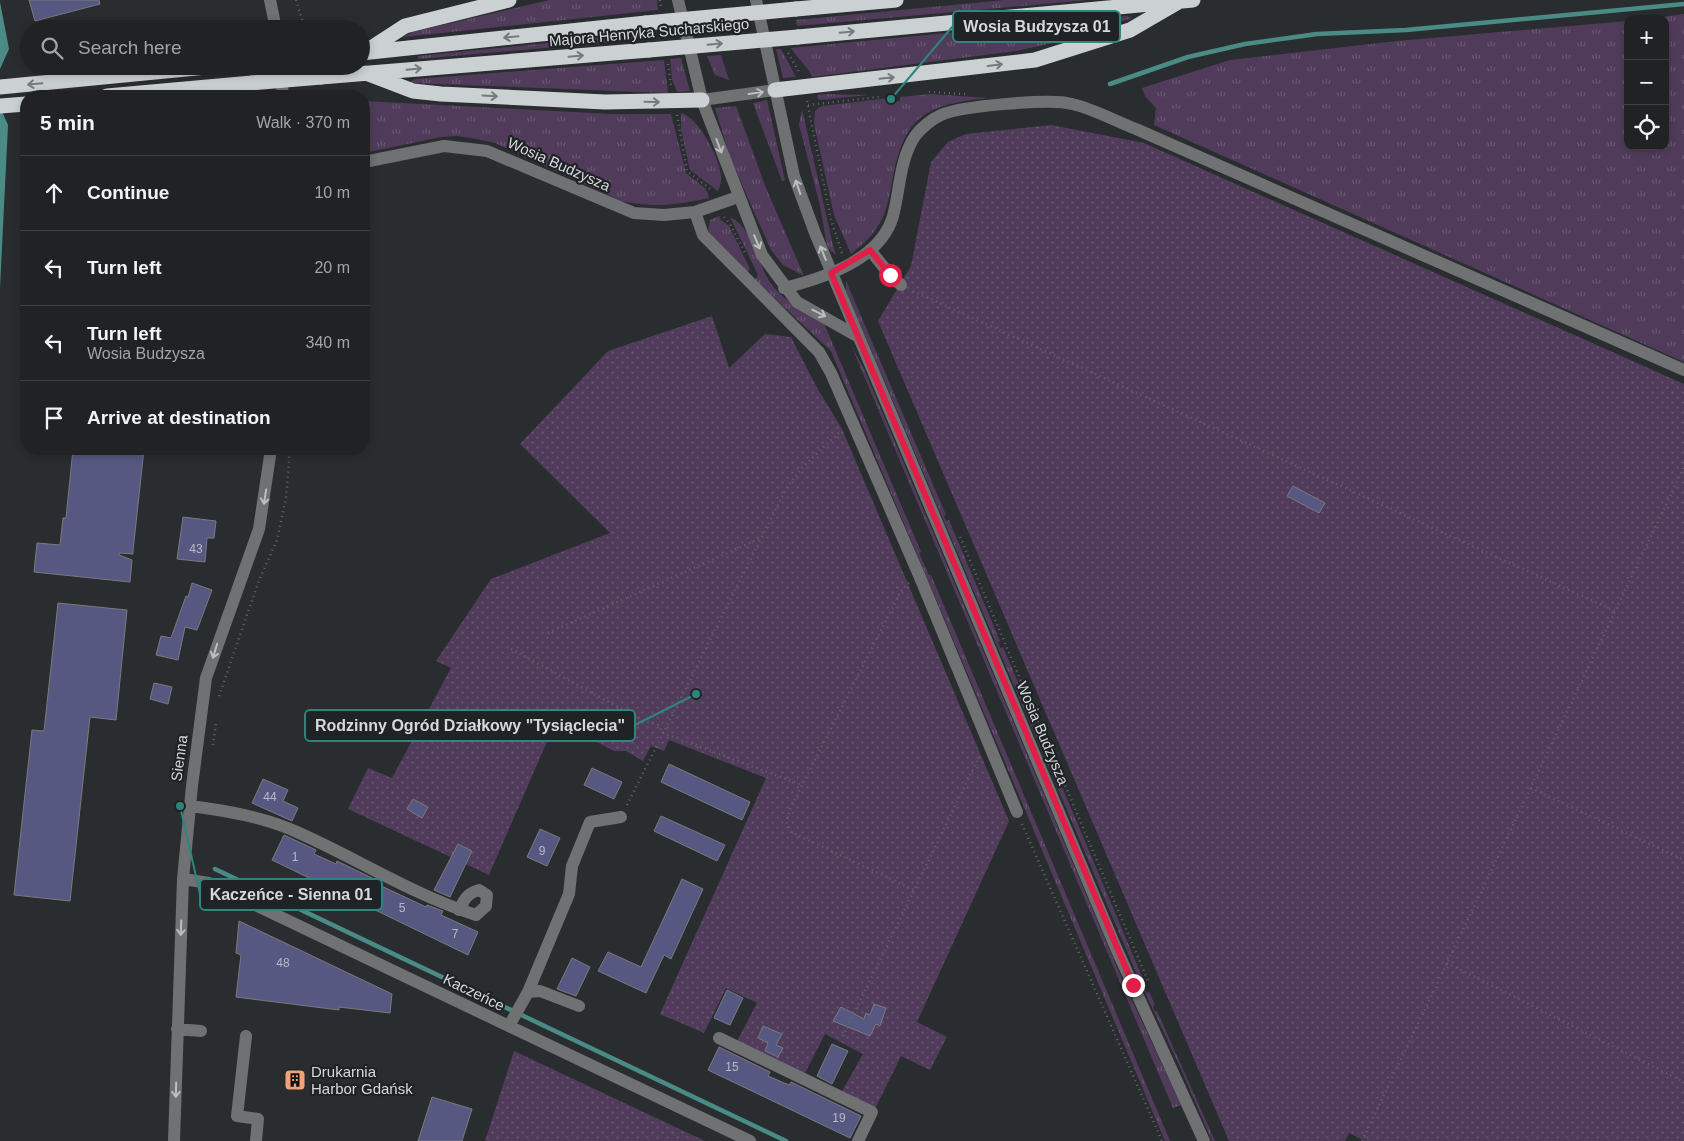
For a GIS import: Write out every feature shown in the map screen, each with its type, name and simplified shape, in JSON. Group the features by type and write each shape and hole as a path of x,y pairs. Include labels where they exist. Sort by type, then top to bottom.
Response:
{"highway":[{"path":"370,48 405,26 510,0"},
{"name":"Majora Henryka Sucharskiego","path":"370,52 646,23 896,0"},
{"path":"775,90 1035,60 1130,30 1187,1"},
{"name":"Majora Henryka Sucharskiego","path":"370,73 798,37 1187,1"},
{"path":"370,74 414,91 441,94 605,102 702,100"},
{"path":"0,87 122,75"},
{"name":"Majora Henryka Sucharskiego","path":"174,90 336,75"},
{"path":"0,106 20,104"}],"street":[{"path":"270,0 274,20"},
{"path":"678,0 702,100 762,255 784,288 796,302 856,336"},
{"name":"Wosia Budzysza","path":"756,0 794,176 831,273 1116,948 1204,1141"},
{"path":"281,75 282,90"},
{"path":"702,100 775,90"},
{"path":"784,288 810,282 846,266 870,250 886,232 894,215 902,167 908,149 916,135 927,124 942,115 961,109 1053,101 1072,104 1334,215 1684,370"},
{"name":"Wosia Budzysza","path":"370,161 444,146 488,151 634,213 664,215 695,212 738,197"},
{"path":"695,212 703,235 819,352 831,373 919,575 1017,812"},
{"path":"870,250 890,275 901,285"},
{"name":"Sienna","path":"174,1141 183,879 206,678 259,529 270,455"},
{"path":"190,806 237,815 296,831 429,899 459,910"},
{"path":"511,1023 525,997 569,894 572,866 590,822 621,817"},
{"name":"Kaczeńce","path":"183,879 209,884 511,1023 750,1141"},
{"path":"525,997 540,991 579,1006"},
{"path":"177,1029 200,1031"},
{"path":"246,1036 237,1116 258,1119 256,1141"},
{"path":"719,1038 872,1112 858,1141"}],"path":[{"path":"296,0 302,20"},
{"path":"660,0 661,9"},
{"path":"668,62 688,171 711,189 746,256"},
{"path":"846,266 831,220 807,103 879,97"},
{"path":"901,285 1615,611"},
{"path":"621,817 786,489 799,470 852,422"},
{"path":"218,702 230,659 258,583 277,540 286,498 290,455"},
{"path":"1362,1141 1684,467"},
{"path":"958,533 1151,988"},
{"path":"548,633 762,537"},
{"path":"914,890 791,832 786,821 802,785 901,591 919,575"},
{"path":"511,649 644,720 658,725 663,733 802,785"},
{"path":"212,751 216,722"},
{"path":"843,1036 978,759 992,749"},
{"path":"1531,788 1684,860"},
{"path":"1017,812 1162,1141"},
{"path":"1447,963 1684,1082"}],"green space":[{"path":"549,0 657,0 658,10 403,37 413,32"},
{"path":"1005,0 1088,0 797,26 796,20"},
{"path":"1684,14 1684,362 1154,125 1156,108 1145,96 1142,88 1230,60 1397,41 1624,21 1624,150 1669,150 1669,16"},
{"path":"1126,16 1132,18 1053,43 1016,51 812,77 809,70 791,48"},
{"path":"647,33 648,39 418,59 418,56"},
{"path":"776,49 781,49 796,77 783,78"},
{"path":"721,55 729,80 715,75 707,56"},
{"path":"681,58 690,91 677,92 672,79 670,59"},
{"path":"664,60 668,93 411,83 415,79"},
{"path":"931,94 988,98 966,101 933,110 911,128 903,142 897,160 885,213 871,236 851,254 834,215 814,124 815,111 822,106 890,98 891,103 900,101 900,97"},
{"path":"817,95 867,95 818,99"},
{"path":"767,100 785,180 782,181 753,103"},
{"path":"370,101 611,114 671,114 686,173 706,189 709,198 666,205 622,201 495,143 457,136 441,137 370,152"},
{"path":"736,106 766,188 804,276 783,265 771,250 731,160 715,108"},
{"path":"802,109 836,255 828,248 826,241 820,205 799,125"},
{"path":"681,113 695,122 712,149 721,175 718,191 690,170 681,130"},
{"path":"1051,125 1144,143 1684,384 1684,1141 1365,1141 1349,1133 1345,1141 1229,1141 878,321 911,266 931,162 948,142 966,134"},
{"path":"719,216 729,226 750,269 747,273 708,232 710,220"},
{"path":"730,217 745,230 767,277 777,291 796,306 823,321 921,552 919,553 929,575 931,575 1170,1141 1165,1141 831,351 755,280 758,275"},
{"path":"846,281 946,515 944,516 946,521 949,520 1000,641 998,642 1000,648 1003,647 1146,986 1144,987 1147,993 1149,992 1155,1005 1153,1006 1155,1012 1157,1011 1215,1141 1212,1141 1141,984 846,291"},
{"path":"712,316 729,368 765,334 791,337 816,386 842,429 1009,821 917,1022 947,1037 930,1070 901,1056 875,1109 841,1093 863,1054 825,1034 804,1075 736,1043 757,1003 726,988 704,1033 660,1014 766,778 669,740 664,751 651,746 643,761 626,751 614,751 556,721 489,875 348,809 368,768 392,778 451,668 436,661 491,579 610,533 520,444 608,351"},
{"path":"851,345 864,369 1122,979 1181,1105 1173,1108"},
{"path":"514,1051 705,1141 485,1141"}],"shaded area":[{"path":"0,2 9,49 0,69"},
{"path":"0,107 8,125 0,288"}],"building":[{"path":"29,0 99,0 100,4 35,20"},
{"path":"72,455 143,455 133,554 119,553 119,555 132,560 130,582 34,572 37,543 60,545 63,518 66,518"},
{"path":"1293,486 1325,503 1319,513 1287,496"},
{"path":"183,517 216,521 214,538 207,538 205,562 177,559"},
{"path":"192,583 212,590 197,630 185,627 178,660 156,655 161,636 171,638"},
{"path":"58,603 127,610 116,720 90,717 70,901 14,895 32,730 44,731"},
{"path":"154,683 172,687 168,704 150,699"},
{"path":"669,764 750,802 742,820 661,782"},
{"path":"592,768 622,782 614,799 584,785"},
{"path":"263,779 288,790 283,801 298,808 292,821 252,803"},
{"path":"413,799 428,807 422,818 407,809"},
{"path":"661,816 725,845 717,861 654,831"},
{"path":"540,829 560,838 547,866 527,857"},
{"path":"284,835 316,850 314,854 336,864 337,861 374,879 373,882 426,907 427,905 443,911 441,915 478,932 468,955 272,860"},
{"path":"458,844 472,851 450,897 434,890"},
{"path":"682,879 703,889 671,959 664,955 646,993 598,971 608,952 641,967"},
{"path":"239,921 392,994 390,1013 339,1007 339,1010 236,997 241,955 236,953"},
{"path":"572,958 590,967 576,996 557,989"},
{"path":"727,990 743,998 730,1025 714,1018"},
{"path":"874,1004 886,1008 880,1026 876,1024 870,1036 833,1021 841,1007 864,1019 866,1013 870,1015"},
{"path":"763,1026 782,1034 776,1045 783,1048 778,1057 765,1051 768,1043 758,1038"},
{"path":"832,1044 848,1051 832,1084 817,1076"},
{"path":"719,1047 770,1072 768,1076 789,1085 791,1082 861,1116 850,1138 708,1070"},
{"path":"432,1097 472,1109 462,1141 418,1141"}],"waterway":[{"path":"1110,84 1188,57 1245,44 1317,34 1406,30 1684,4"},
{"path":"215,869 786,1141"}],"place":[{"name":"Wosia Budzysza 01","path":"891,99"},
{"name":"Rodzinny Ogród Działkowy \"Tysiąclecia\"","path":"696,694"},
{"name":"Kaczeńce - Sienna 01","path":"180,806"},
{"name":"Drukarnia Harbor Gdańsk","path":"295,1080"}],"route":[{"path":"890,275 870,250 846,266 831,273 856,336 1133,985"}]}
